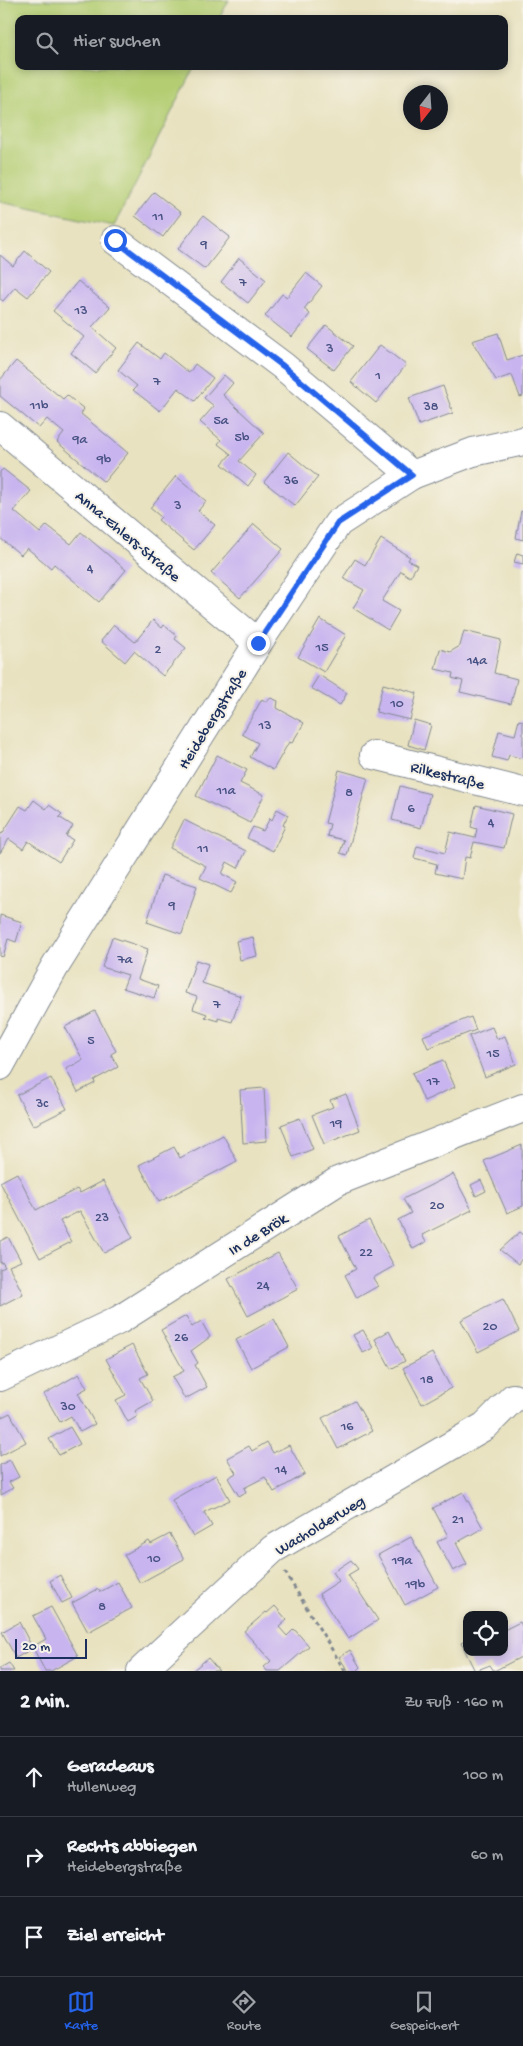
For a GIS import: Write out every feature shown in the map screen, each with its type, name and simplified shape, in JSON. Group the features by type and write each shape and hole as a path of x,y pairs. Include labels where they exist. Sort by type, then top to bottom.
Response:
{"street":[{"path":"115,240 283,366 412,475"},
{"name":"Anna-Ehlers-Straße","path":"0,426 258,643"},
{"name":"Heidebergstraße","path":"0,1066 54,968 258,643 338,523 412,475 473,452 523,441"},
{"name":"Rilkestraße","path":"374,756 523,792"},
{"name":"In de Brök","path":"0,1377 118,1320 338,1182 523,1108"},
{"name":"Wacholderweg","path":"141,1671 273,1549 486,1426 513,1398"}],"path":[{"path":"273,1549 345,1671"}],"green space":[{"path":"0,0 229,0 221,15 15,15 15,70 193,70 114,226 0,202"}],"building":[{"path":"154,192 181,213 163,237 135,216"},
{"path":"203,216 230,237 205,269 178,249"},
{"path":"25,251 49,272 28,297 15,287 3,301 0,299 0,255 13,266"},
{"path":"239,258 266,280 248,303 221,282"},
{"path":"306,273 322,286 304,309 310,314 292,337 265,316 282,294 287,297"},
{"path":"78,281 110,307 92,327 116,348 95,373 71,353 84,337 53,311"},
{"path":"326,325 353,346 334,370 307,349"},
{"path":"498,333 507,360 523,355 523,396 520,397 512,375 496,380 472,341"},
{"path":"139,343 160,359 164,353 189,373 195,364 213,378 195,401 178,388 160,411 133,390 137,386 118,370"},
{"path":"380,345 406,365 376,403 351,382"},
{"path":"16,361 63,399 67,395 84,409 81,414 128,453 104,482 57,442 64,433 47,419 39,428 0,396 0,380"},
{"path":"224,375 233,383 223,395 264,433 239,461 256,475 248,486 222,464 231,454 218,444 221,440 200,422 214,406 204,398"},
{"path":"443,386 453,413 419,425 409,398"},
{"path":"288,452 318,477 295,506 264,482"},
{"path":"3,469 31,491 14,511 40,533 47,525 71,544 81,532 126,570 99,602 54,564 51,568 27,548 21,555 0,538 0,472"},
{"path":"176,476 206,501 198,511 215,525 194,550 158,520 161,517 150,508"},
{"path":"521,511 523,512 523,540 516,538"},
{"path":"254,524 283,549 240,598 211,573"},
{"path":"381,539 410,557 408,560 417,565 410,577 401,571 382,601 399,611 388,630 353,608 364,590 343,578 355,559 365,565"},
{"path":"517,553 523,555 523,564 514,562"},
{"path":"320,619 346,635 324,672 298,657"},
{"path":"153,620 162,628 164,625 177,636 175,639 186,648 163,676 134,651 125,662 101,641 114,625 135,642"},
{"path":"464,631 501,640 494,673 517,679 511,704 460,692 463,681 452,678 453,673 435,669 440,649 450,652 460,646"},
{"path":"319,675 347,693 340,705 311,688"},
{"path":"383,684 417,693 410,720 376,712"},
{"path":"271,698 278,701 277,708 304,723 292,743 289,742 273,770 250,757 258,743 242,734 262,699 266,702"},
{"path":"414,720 431,725 424,750 408,745"},
{"path":"519,720 523,721 523,759 509,755 507,761 492,757 499,731 515,735"},
{"path":"217,755 247,770 240,783 264,795 250,823 196,796"},
{"path":"339,770 368,778 347,855 340,853 344,840 327,836 330,824 325,823"},
{"path":"400,786 430,794 421,828 392,820"},
{"path":"34,800 46,809 49,805 62,814 59,817 73,826 66,836 73,840 59,862 28,841 23,849 9,839 0,853 0,833 2,834 20,806 27,810"},
{"path":"476,805 512,814 504,848 474,842 470,858 465,857 462,879 435,873 437,864 414,858 417,846 445,853 450,832 475,838 477,829 471,827"},
{"path":"277,809 288,815 273,851 247,838 253,827 263,831 270,818 272,820"},
{"path":"184,820 246,851 238,868 227,862 222,874 237,882 231,893 200,878 206,866 170,848"},
{"path":"162,875 197,886 182,934 147,922"},
{"path":"0,915 22,922 16,942 8,939 3,957 0,956"},
{"path":"112,937 148,949 138,979 158,986 154,998 123,988 128,975 102,967"},
{"path":"253,937 257,956 240,960 236,941"},
{"path":"196,960 208,964 202,983 241,996 232,1022 218,1018 218,1021 205,1017 207,1014 193,1009 197,997 185,993"},
{"path":"95,1011 116,1051 111,1054 118,1067 94,1080 95,1083 78,1092 66,1069 83,1060 65,1027"},
{"path":"471,1017 476,1030 428,1048 423,1036"},
{"path":"492,1027 497,1039 505,1036 516,1064 485,1077 469,1036"},
{"path":"443,1060 455,1087 424,1101 412,1073"},
{"path":"51,1078 67,1109 33,1126 17,1095"},
{"path":"264,1088 267,1141 243,1143 240,1090"},
{"path":"346,1094 360,1130 324,1144 312,1115 333,1107 330,1100"},
{"path":"300,1118 313,1149 293,1157 281,1125"},
{"path":"223,1135 237,1161 159,1202 139,1165 174,1147 180,1158"},
{"path":"522,1145 523,1206 507,1213 484,1161"},
{"path":"17,1173 36,1210 77,1189 80,1193 103,1181 133,1238 104,1253 80,1211 60,1221 71,1242 40,1258 0,1182"},
{"path":"453,1174 472,1210 422,1235 426,1242 413,1249 398,1220 411,1213 403,1199"},
{"path":"481,1180 486,1191 476,1196 471,1185"},
{"path":"369,1220 394,1266 373,1278 378,1286 357,1298 345,1275 356,1269 339,1236"},
{"path":"520,1232 523,1234 523,1257 518,1264 500,1250"},
{"path":"8,1237 21,1261 9,1266 23,1294 0,1306 0,1269 5,1267 2,1262 0,1263 0,1241"},
{"path":"278,1253 298,1289 248,1316 228,1279"},
{"path":"503,1299 519,1331 478,1352 461,1320"},
{"path":"186,1316 192,1327 201,1321 210,1337 191,1351 198,1363 195,1365 207,1387 185,1399 172,1377 184,1371 161,1330"},
{"path":"274,1319 289,1347 251,1368 236,1340"},
{"path":"363,1330 373,1348 363,1353 353,1335"},
{"path":"389,1331 405,1361 391,1369 375,1339"},
{"path":"132,1345 148,1374 140,1378 153,1401 135,1411 138,1416 128,1422 116,1400 126,1395 106,1359"},
{"path":"432,1353 451,1388 422,1404 403,1368"},
{"path":"79,1374 87,1388 78,1393 95,1424 80,1432 71,1416 60,1422 44,1394"},
{"path":"355,1401 372,1431 338,1449 322,1418"},
{"path":"10,1413 26,1442 0,1456 0,1418"},
{"path":"70,1427 80,1444 59,1455 49,1439"},
{"path":"267,1442 273,1453 289,1445 305,1474 274,1492 265,1477 244,1488 246,1492 239,1496 228,1478 236,1473 227,1458 249,1446 252,1451"},
{"path":"10,1460 19,1477 9,1482 13,1488 1,1495 0,1465"},
{"path":"216,1475 230,1500 204,1512 212,1526 193,1537 172,1500"},
{"path":"463,1492 483,1528 456,1543 467,1564 453,1571 437,1542 448,1536 433,1508"},
{"path":"170,1534 184,1559 140,1583 124,1555 149,1541 151,1544"},
{"path":"411,1537 438,1587 405,1605 378,1555"},
{"path":"351,1560 358,1569 348,1575 378,1620 348,1639 319,1594 339,1581 333,1572"},
{"path":"60,1575 72,1598 62,1603 50,1581"},
{"path":"118,1582 132,1608 88,1632 72,1603 98,1589 100,1592"},
{"path":"275,1606 287,1620 279,1627 287,1636 294,1629 309,1646 280,1671 267,1671 264,1667 271,1661 244,1631"},
{"path":"51,1607 78,1656 51,1671 45,1671 33,1648 16,1658 2,1632 19,1622 32,1647 46,1639 33,1616"},
{"path":"520,1622 523,1628 523,1656 494,1671 490,1665 475,1671 468,1656 508,1656 508,1628"},
{"path":"350,1650 360,1667 356,1671 348,1671 339,1657"},
{"path":"208,1658 219,1671 192,1671"},
{"path":"9,1663 14,1671 0,1671 0,1668"}],"route":[{"path":"115,240 283,366 412,475 338,523 258,643"}]}
